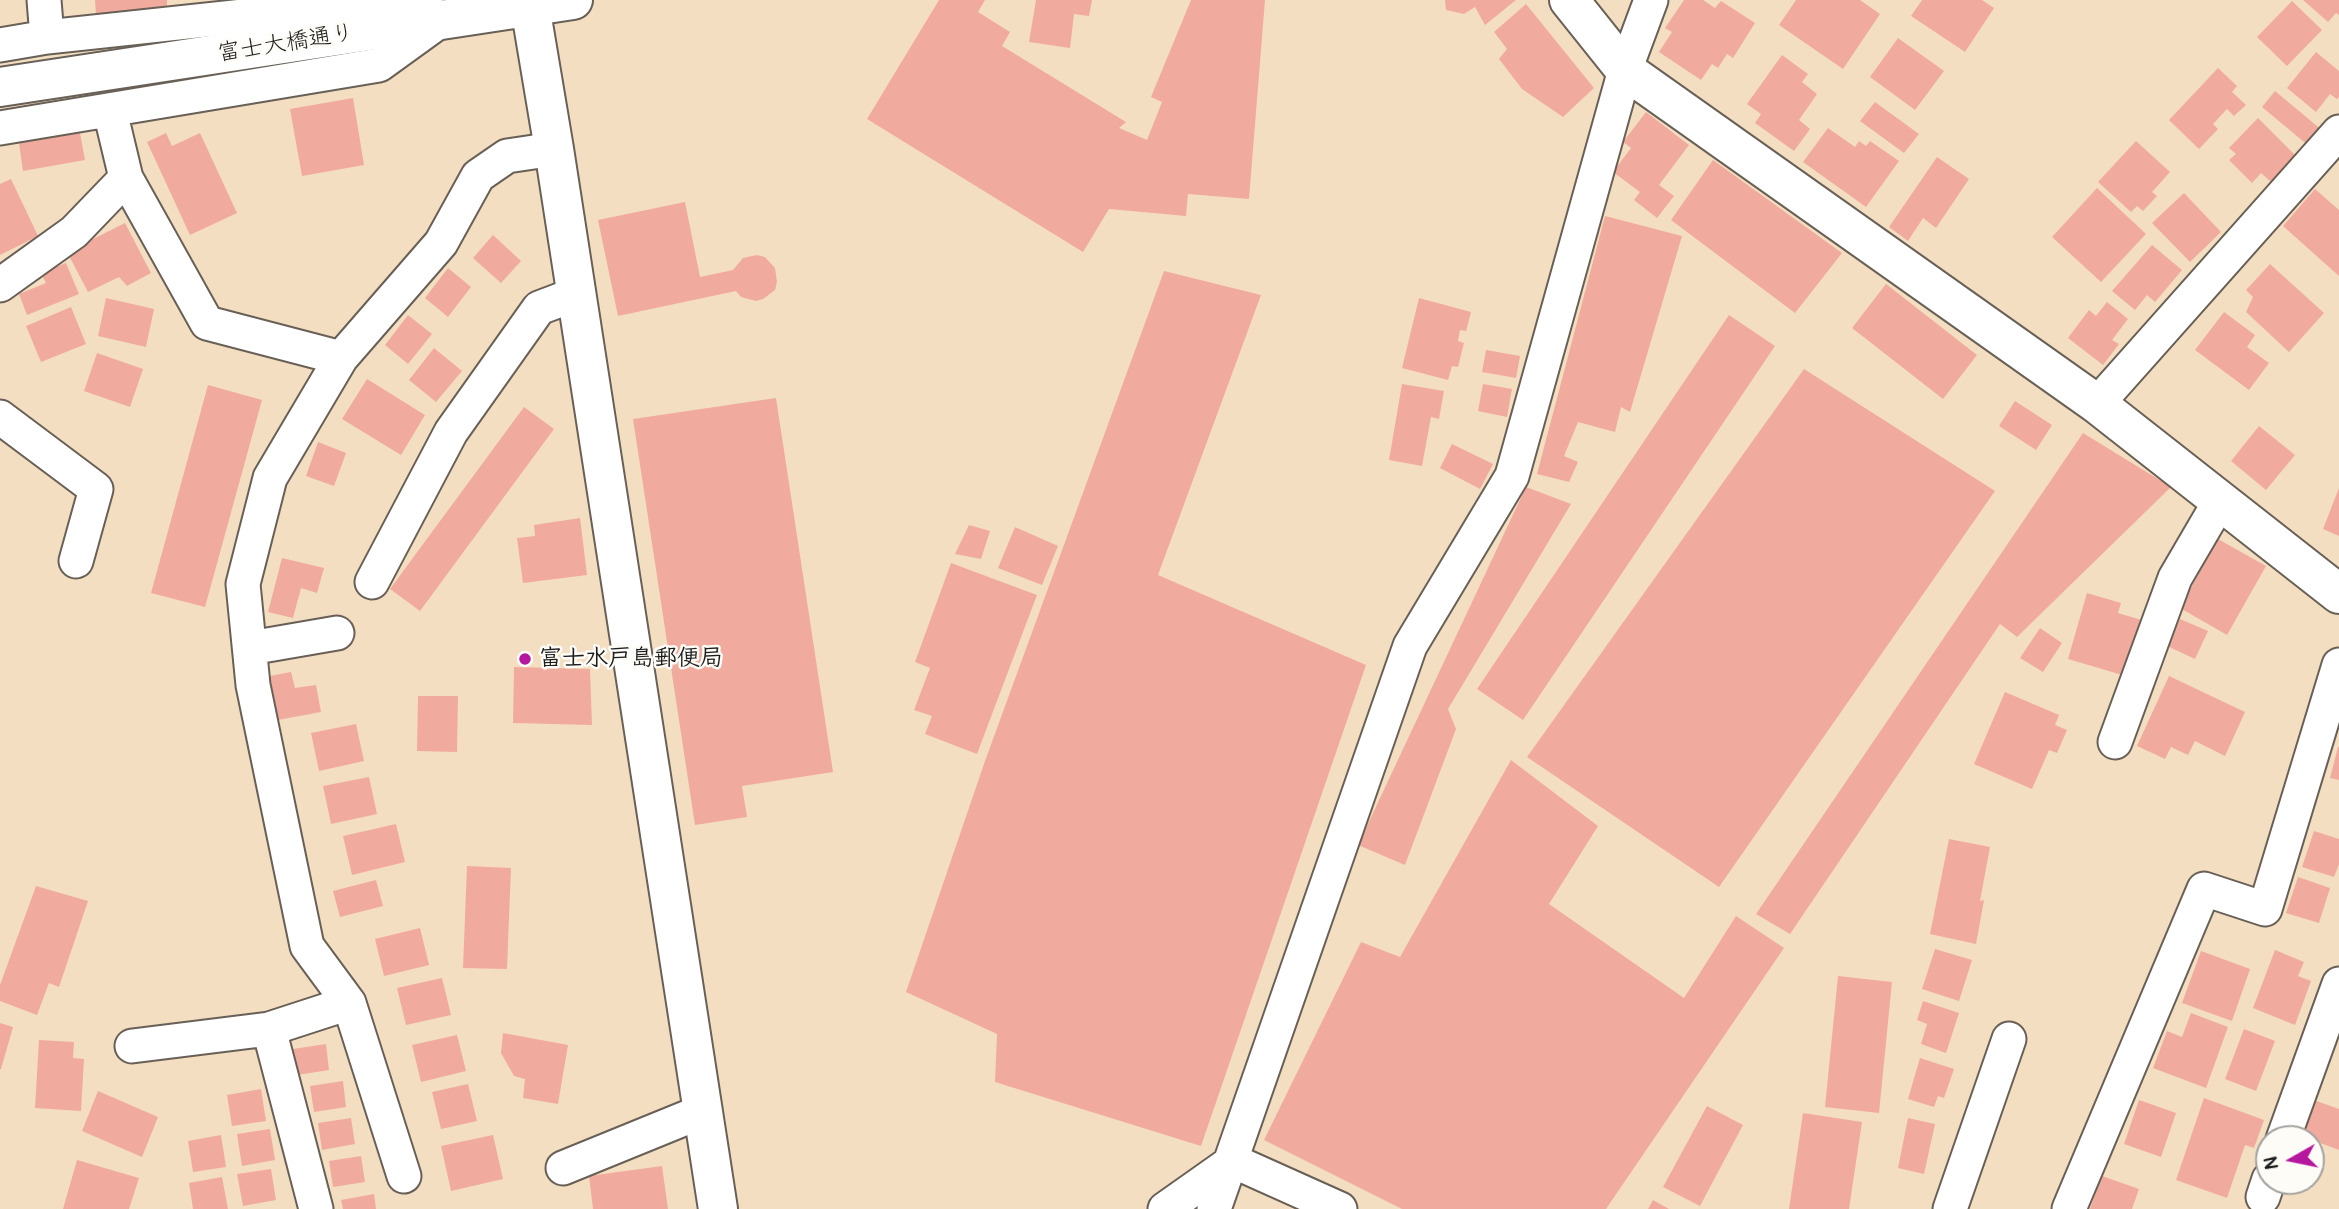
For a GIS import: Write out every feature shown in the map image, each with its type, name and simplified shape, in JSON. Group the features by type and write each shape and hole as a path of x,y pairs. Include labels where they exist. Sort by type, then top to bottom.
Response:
{"street":[{"path":"44,0 47,37"},
{"name":"富士大橋通り","path":"0,87 344,35 530,3 573,0"},
{"path":"1569,0 1625,70 2097,404 2339,594"},
{"path":"1214,1209 1233,1161 1410,646 1512,476 1625,70 1651,0"},
{"path":"0,45 47,37 383,1 444,18"},
{"path":"530,3 718,1209"},
{"path":"0,128 379,65 444,18"},
{"path":"110,111 126,178 207,323 341,358"},
{"path":"2097,404 2339,132"},
{"path":"404,1176 349,1003 306,946 253,685 243,584 270,478 341,358 441,243 478,176 507,156 554,149"},
{"path":"0,285 74,232 126,178"},
{"path":"372,582 451,432 531,319 539,308 576,294"},
{"path":"0,417 96,489 76,561"},
{"path":"2115,742 2175,578 2220,500"},
{"path":"250,648 337,633"},
{"path":"2070,1209 2204,889 2265,909 2339,665"},
{"path":"2289,1125 2339,984"},
{"path":"132,1046 269,1029 349,1003"},
{"path":"269,1029 316,1209"},
{"path":"1950,1209 2009,1039"},
{"path":"562,1168 703,1111"},
{"path":"1165,1209 1233,1161"},
{"path":"1233,1161 1339,1209"}],"building":[{"path":"95,0 167,0 167,7 96,15"},
{"path":"939,0 985,0 978,12 1010,32 1002,46 1126,122 1119,128 1147,140 1162,102 1151,97 1191,0 1265,0 1249,199 1188,194 1186,216 1109,209 1083,252 867,119"},
{"path":"1036,0 1092,0 1089,16 1074,14 1070,48 1029,42"},
{"path":"1445,0 1516,0 1485,25 1475,7 1464,14 1446,10"},
{"path":"1684,0 1703,0 1715,8 1721,1 1755,23 1733,58 1727,54 1718,68 1712,64 1701,80 1659,52 1672,32 1665,28"},
{"path":"1796,0 1860,0 1880,14 1843,69 1779,25"},
{"path":"1922,0 1982,0 1994,8 1965,52 1911,16"},
{"path":"2303,0 2339,0 2339,15 2336,13 2328,22"},
{"path":"2292,1 2322,30 2287,66 2257,37"},
{"path":"1526,4 1594,88 1563,117 1522,89 1499,59 1507,49 1494,32"},
{"path":"1898,38 1944,71 1915,110 1870,77"},
{"path":"2316,52 2339,71 2339,97 2337,99 2330,94 2316,112 2287,88"},
{"path":"1782,55 1808,74 1802,82 1817,94 1799,120 1810,129 1794,151 1755,123 1761,114 1747,104"},
{"path":"2218,68 2237,86 2232,92 2246,105 2234,116 2227,109 2213,124 2218,129 2199,149 2169,120"},
{"path":"2275,91 2323,131 2310,147 2262,107"},
{"path":"353,98 364,165 302,176 290,109"},
{"path":"1875,102 1919,134 1904,153 1860,121"},
{"path":"1646,112 1689,145 1659,185 1674,196 1657,218 1634,200 1640,192 1613,172 1631,148 1623,142"},
{"path":"2258,118 2296,156 2271,182 2261,173 2252,183 2229,160 2236,154 2229,148"},
{"path":"1828,128 1855,147 1859,141 1866,146 1870,141 1899,161 1866,207 1803,162"},
{"path":"80,133 85,160 23,171 19,143"},
{"path":"166,133 172,146 200,133 237,213 190,235 147,142"},
{"path":"2136,141 2170,172 2152,192 2157,196 2143,211 2137,206 2131,212 2098,182"},
{"path":"1937,157 1969,179 1936,228 1923,218 1908,241 1889,227"},
{"path":"1713,160 1842,253 1795,313 1671,220"},
{"path":"11,179 38,236 0,255 0,184"},
{"path":"2097,188 2146,234 2101,282 2052,237"},
{"path":"2315,189 2339,210 2339,276 2283,226"},
{"path":"2184,193 2221,232 2190,262 2152,223"},
{"path":"685,202 700,277 733,270 743,258 757,255 765,257 775,268 775,290 756,301 741,297 736,291 618,316 598,220"},
{"path":"1605,216 1682,236 1630,412 1621,407 1615,432 1578,422 1564,456 1578,462 1569,482 1537,474"},
{"path":"125,223 151,273 127,286 119,277 88,292 67,252"},
{"path":"493,235 521,261 501,283 473,258"},
{"path":"2152,245 2182,270 2155,302 2147,295 2135,310 2112,291"},
{"path":"66,263 79,294 27,315 19,294 46,283 41,273"},
{"path":"2270,264 2324,313 2289,352 2246,312 2253,297 2246,290"},
{"path":"448,268 471,287 448,317 425,298"},
{"path":"1164,271 1261,295 1158,575 1366,665 1201,1146 995,1082 997,1034 906,992 985,761"},
{"path":"1886,284 1977,355 1943,399 1852,328"},
{"path":"106,298 154,309 146,347 98,336"},
{"path":"1419,298 1471,312 1466,331 1460,330 1458,341 1464,343 1458,367 1452,366 1448,380 1402,368"},
{"path":"2107,302 2128,319 2112,340 2119,344 2103,365 2068,338 2089,310 2096,316"},
{"path":"71,307 86,344 41,362 26,326"},
{"path":"2224,312 2255,335 2247,347 2269,363 2249,390 2195,350"},
{"path":"408,315 432,334 408,364 385,345"},
{"path":"1729,315 1775,346 1523,720 1477,689"},
{"path":"434,348 462,371 436,402 409,380"},
{"path":"1486,350 1520,356 1516,378 1482,372"},
{"path":"97,353 143,369 130,407 84,391"},
{"path":"1804,369 1995,491 1719,887 1527,757"},
{"path":"367,379 425,415 401,455 342,419"},
{"path":"1402,384 1444,391 1439,419 1431,417 1422,466 1389,460"},
{"path":"1483,384 1512,389 1507,417 1478,411"},
{"path":"208,385 262,400 205,607 151,593"},
{"path":"776,398 833,772 742,786 747,817 695,825 633,419"},
{"path":"2015,401 2052,425 2036,450 1999,426"},
{"path":"524,407 554,429 420,611 390,589"},
{"path":"2259,426 2295,455 2266,490 2231,461"},
{"path":"2083,433 2171,487 2017,637 2000,624 1790,934 1756,914"},
{"path":"318,442 346,453 334,486 306,476"},
{"path":"1452,444 1493,464 1480,489 1440,468"},
{"path":"1526,487 1571,504 1448,709 1456,729 1405,865 1358,845"},
{"path":"2339,488 2339,536 2323,529"},
{"path":"580,518 587,575 523,583 517,538 535,536 534,525"},
{"path":"969,525 990,531 981,559 955,554"},
{"path":"1015,527 1058,546 1042,585 998,568"},
{"path":"2218,539 2266,566 2227,635 2180,608"},
{"path":"282,558 324,568 317,593 301,588 293,618 268,612"},
{"path":"951,563 1037,595 977,754 925,734 932,716 914,710 930,668 915,662"},
{"path":"2087,593 2121,603 2118,613 2145,621 2129,677 2068,659"},
{"path":"2180,619 2208,631 2195,659 2167,646"},
{"path":"2040,628 2062,643 2043,672 2020,658"},
{"path":"514,667 590,669 592,725 513,723"},
{"path":"291,672 295,688 316,685 321,712 278,720 270,676"},
{"path":"2169,676 2245,712 2225,756 2195,741 2188,755 2171,747 2165,759 2137,746"},
{"path":"2005,692 2059,715 2055,725 2067,730 2057,753 2049,750 2032,789 1974,764"},
{"path":"418,696 458,696 457,752 417,751"},
{"path":"356,724 364,761 319,771 311,733"},
{"path":"2339,747 2339,780 2330,778"},
{"path":"1511,760 1598,826 1549,904 1684,998 1736,916 1784,948 1606,1209 1402,1209 1264,1140 1361,942 1400,957"},
{"path":"369,777 377,814 331,824 323,786"},
{"path":"396,824 405,862 352,875 343,836"},
{"path":"2314,831 2339,839 2339,864 2334,877 2302,867"},
{"path":"1949,839 1990,847 1980,901 1984,900 1976,944 1930,934"},
{"path":"467,866 511,868 507,969 463,968"},
{"path":"2298,877 2330,888 2319,923 2286,913"},
{"path":"376,880 383,906 340,917 333,891"},
{"path":"36,886 88,901 59,987 49,983 37,1015 0,1001 0,985"},
{"path":"420,928 429,965 384,976 375,939"},
{"path":"1935,949 1972,960 1959,1001 1922,989"},
{"path":"2275,950 2304,962 2298,976 2311,981 2295,1025 2253,1008"},
{"path":"2201,951 2250,969 2232,1021 2182,1003"},
{"path":"1838,976 1892,982 1879,1113 1825,1107"},
{"path":"442,978 451,1015 406,1025 397,988"},
{"path":"1923,1001 1959,1013 1946,1053 1921,1044 1927,1024 1917,1020"},
{"path":"2191,1013 2228,1027 2206,1088 2153,1068 2167,1031 2182,1037"},
{"path":"0,1023 13,1027 1,1069 0,1069"},
{"path":"2244,1029 2275,1041 2256,1091 2225,1079"},
{"path":"503,1033 568,1045 558,1104 523,1098 525,1079 514,1076 501,1053"},
{"path":"457,1035 466,1071 421,1082 412,1045"},
{"path":"39,1040 74,1042 73,1058 84,1059 81,1111 35,1108"},
{"path":"326,1044 329,1070 297,1075 293,1049"},
{"path":"1920,1058 1954,1069 1944,1098 1938,1096 1934,1107 1908,1099"},
{"path":"343,1081 346,1107 314,1112 310,1086"},
{"path":"468,1084 477,1121 441,1129 432,1092"},
{"path":"261,1089 266,1121 232,1126 227,1095"},
{"path":"98,1091 158,1117 142,1157 82,1131"},
{"path":"2204,1098 2264,1120 2262,1125 2255,1125 2254,1148 2245,1145 2227,1198 2176,1180"},
{"path":"2308,1098 2339,1109 2339,1150 2325,1145 2325,1125 2299,1125"},
{"path":"2139,1100 2176,1113 2161,1157 2124,1144"},
{"path":"1707,1106 1743,1125 1700,1206 1663,1187"},
{"path":"1803,1113 1862,1122 1849,1209 1789,1209"},
{"path":"351,1118 355,1144 322,1150 318,1123"},
{"path":"1908,1118 1935,1124 1924,1174 1898,1168"},
{"path":"270,1129 275,1160 242,1166 237,1134"},
{"path":"221,1135 226,1167 193,1172 188,1141"},
{"path":"493,1135 503,1179 451,1191 441,1146"},
{"path":"361,1156 365,1182 333,1187 329,1161"},
{"path":"77,1160 139,1178 129,1209 63,1209"},
{"path":"662,1166 668,1209 593,1209 589,1176"},
{"path":"271,1169 276,1200 243,1206 237,1174"},
{"path":"2102,1176 2139,1189 2132,1209 2090,1209"},
{"path":"222,1177 228,1209 193,1209 189,1183"},
{"path":"374,1194 376,1209 343,1209 341,1200"},
{"path":"1653,1200 1669,1209 1648,1209"}],"place":[{"name":"富士水戸島郵便局","path":"525,659"}]}
